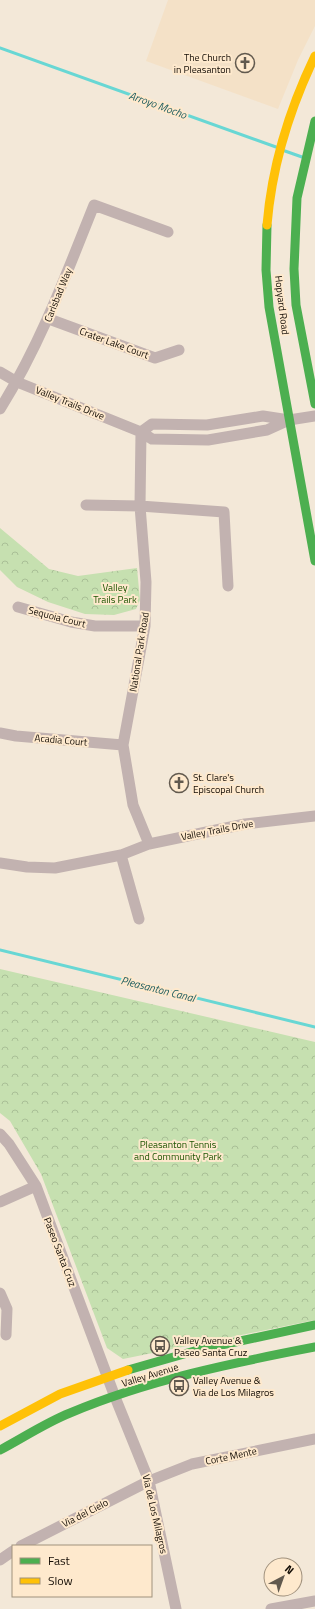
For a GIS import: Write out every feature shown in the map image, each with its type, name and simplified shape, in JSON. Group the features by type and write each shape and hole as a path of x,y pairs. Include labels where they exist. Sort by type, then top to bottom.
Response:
{"main road":[{"name":"Hopyard Road","path":"315,56 288,118 272,190 266,265 269,307 315,562"},
{"name":"Hopyard Road","path":"314,124 297,198 294,234 296,305 315,404"},
{"name":"Valley Avenue","path":"0,1426 60,1394 108,1377 198,1350 315,1325"},
{"name":"Valley Avenue","path":"0,1450 68,1414 115,1397 204,1371 315,1347"}],"street":[{"name":"Carlsbad Way","path":"0,409 17,382 49,320 94,205 168,232"},
{"name":"Crater Lake Court","path":"49,320 155,358 179,350"},
{"name":"Valley Trails Drive","path":"0,372 17,382 141,432"},
{"path":"141,432 152,424 207,425 264,416 289,420 315,416"},
{"name":"National Park Road","path":"141,432 140,506 146,582 145,626 123,745 133,805 149,844"},
{"path":"86,505 140,506 224,512 228,586"},
{"name":"Sequoia Court","path":"18,607 71,622 95,626 145,626"},
{"name":"Acadia Court","path":"0,733 16,736 123,745"},
{"name":"Valley Trails Drive","path":"0,864 55,868 121,855 149,844 245,824 315,816"},
{"path":"121,855 139,919"},
{"name":"Paseo Santa Cruz","path":"0,1134 9,1144 36,1186 108,1377"},
{"path":"0,1202 36,1186"},
{"path":"0,1293 7,1309 6,1335"},
{"name":"Via de Los Milagros","path":"108,1377 149,1480 176,1609"},
{"name":"Corte Mente","path":"149,1480 192,1464 315,1439"},
{"name":"Via del Cielo","path":"23,1545 149,1480"},
{"path":"0,1560 12,1552"},
{"path":"271,1609 315,1601"}],"shaded area":[{"path":"168,0 315,0 315,26 298,60 278,109 146,61"}],"green space":[{"name":"Valley Trails Park","path":"0,528 49,569 78,576 137,568 140,600 136,609 114,615 85,614 48,602 17,587 0,570"},
{"name":"Pleasanton Tennis and Community Park","path":"0,969 315,1042 315,1320 123,1359 107,1348 41,1174 10,1121 0,1113"}],"waterway":[{"name":"Arroyo Mocho","path":"0,48 276,147"},
{"name":"Arroyo Mocho","path":"285,151 302,157"},
{"name":"Pleasanton Canal","path":"0,950 315,1027"}],"traffic: fast":[{"path":"315,121 297,198 294,269 296,305 315,404"},
{"path":"267,225 266,270 269,307 315,561"},
{"path":"128,1370 198,1350 315,1325"},
{"path":"0,1450 61,1417 100,1401 130,1391 222,1366 315,1347"}],"traffic: slow":[{"path":"267,225 273,181 283,138 297,97 315,56"},
{"path":"0,1426 60,1394 128,1370"}],"place":[{"name":"The Church in Pleasanton","path":"245,63"},
{"name":"St. Clare's Episcopal Church","path":"179,783"},
{"name":"Valley Avenue & Paseo Santa Cruz","path":"160,1346"},
{"name":"Valley Avenue & Via de Los Milagros","path":"179,1386"}]}
